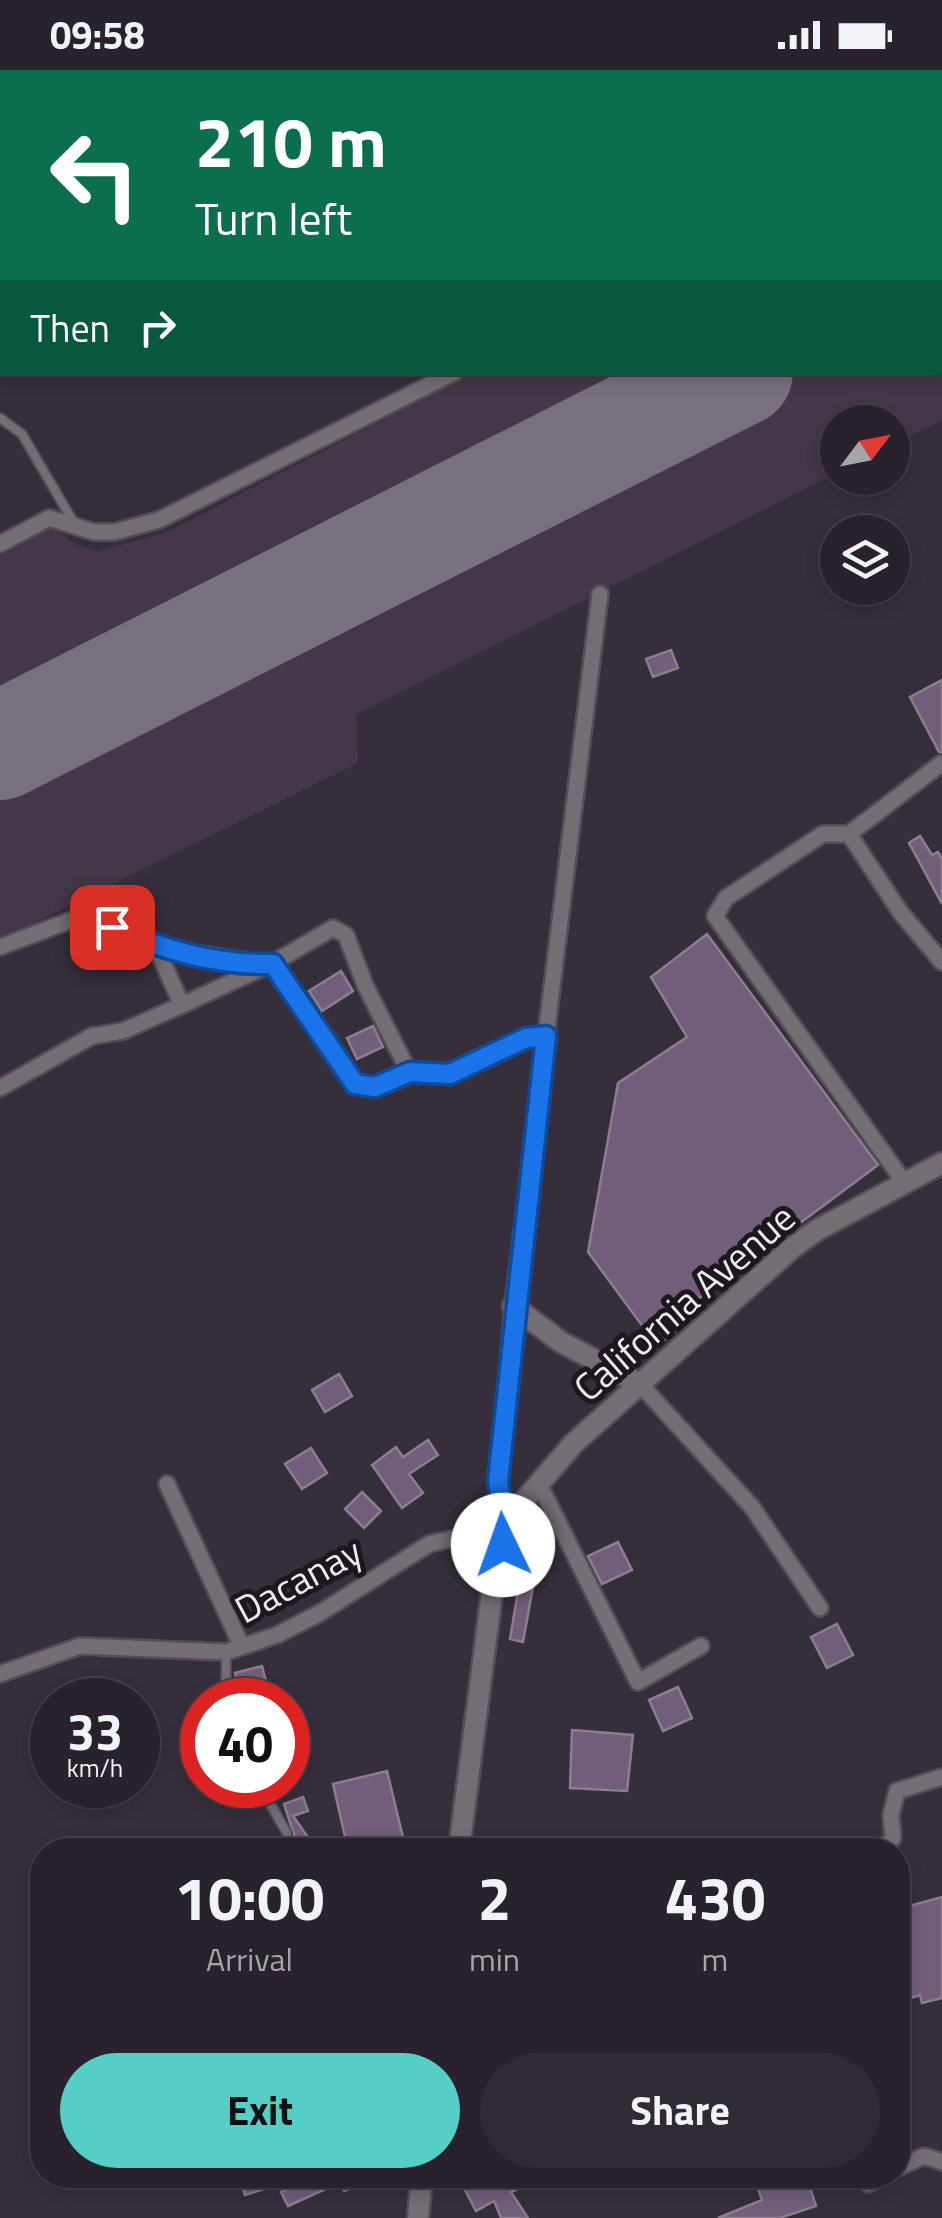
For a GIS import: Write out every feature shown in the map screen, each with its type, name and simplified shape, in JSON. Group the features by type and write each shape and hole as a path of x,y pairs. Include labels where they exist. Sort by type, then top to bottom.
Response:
{"street":[{"path":"0,544 49,518 76,527 114,532 159,520 449,375"},
{"path":"505,1539 498,1481 513,1306 600,594"},
{"path":"904,1182 715,916 726,898 824,834 848,834 942,763"},
{"path":"848,834 901,913 942,962"},
{"path":"0,947 77,918 94,920 156,947 215,960 273,964"},
{"path":"0,1088 92,1036 123,1031 182,1006 273,964 322,932 342,930 400,1060 410,1072"},
{"path":"156,947 182,1006"},
{"path":"273,964 355,1084 375,1087 410,1072 450,1074 526,1038 546,1036"},
{"name":"California Avenue","path":"463,1838 491,1600 505,1539 538,1482 640,1384 817,1230 942,1162"},
{"path":"513,1306 562,1342 640,1384 752,1507 820,1608"},
{"path":"538,1482 638,1682 701,1646"},
{"path":"167,1484 234,1649"},
{"name":"Dacanay","path":"0,1674 80,1646 234,1649 320,1614 429,1544 460,1537 505,1539"},
{"path":"892,1838 896,1792 942,1776"},
{"path":"910,2162 924,2156 942,2162"},
{"path":"418,2218 421,2188"}],"lane":[{"path":"0,418 22,434 76,527"},
{"path":"229,1678 234,1649"},
{"path":"272,1808 287,1833"}],"shaded area":[{"path":"469,375 942,375 942,420 910,436 910,405 820,405 820,482 356,715 358,763 0,940 0,551 50,524 74,544 97,551 167,532"}],"building":[{"path":"671,650 678,668 653,677 646,659"},
{"path":"942,680 942,752 939,752 910,697"},
{"path":"920,836 932,855 938,852 942,859 942,904 909,843"},
{"path":"707,934 878,1165 674,1317 681,1326 657,1346 588,1252 618,1083 687,1037 651,977"},
{"path":"341,971 353,991 322,1011 309,991"},
{"path":"373,1026 383,1047 357,1059 347,1038"},
{"path":"339,1374 352,1396 325,1412 312,1390"},
{"path":"428,1440 438,1455 409,1474 423,1493 402,1508 372,1465 396,1447 403,1457"},
{"path":"311,1448 327,1473 302,1489 285,1464"},
{"path":"362,1492 381,1511 364,1528 345,1509"},
{"path":"618,1542 632,1570 602,1584 588,1556"},
{"path":"524,1555 538,1559 523,1642 510,1639"},
{"path":"837,1624 853,1655 827,1668 811,1637"},
{"path":"262,1666 265,1678 236,1678 235,1673"},
{"path":"678,1687 692,1718 663,1731 649,1700"},
{"path":"572,1730 633,1735 627,1791 570,1788"},
{"path":"387,1771 403,1838 345,1838 333,1784"},
{"path":"285,1808 307,1808 308,1811 293,1816 309,1838 295,1838"},
{"path":"942,1897 942,1998 922,2003 920,1995 910,1998 910,1906"},
{"path":"243,2188 268,2188 245,2195"},
{"path":"290,2188 328,2188 288,2206 281,2192"},
{"path":"520,2188 511,2192 528,2218 501,2218 494,2201 476,2211 465,2190"},
{"path":"758,2188 810,2188 816,2206 780,2218 718,2218 762,2200"}],"runway":[{"path":"0,746 733,375"}],"route":[{"path":"112,927 156,947 199,957 273,964 355,1084 364,1088 410,1072 434,1077 450,1074 526,1038 546,1036 513,1306 498,1481 506,1533 503,1545"}]}
